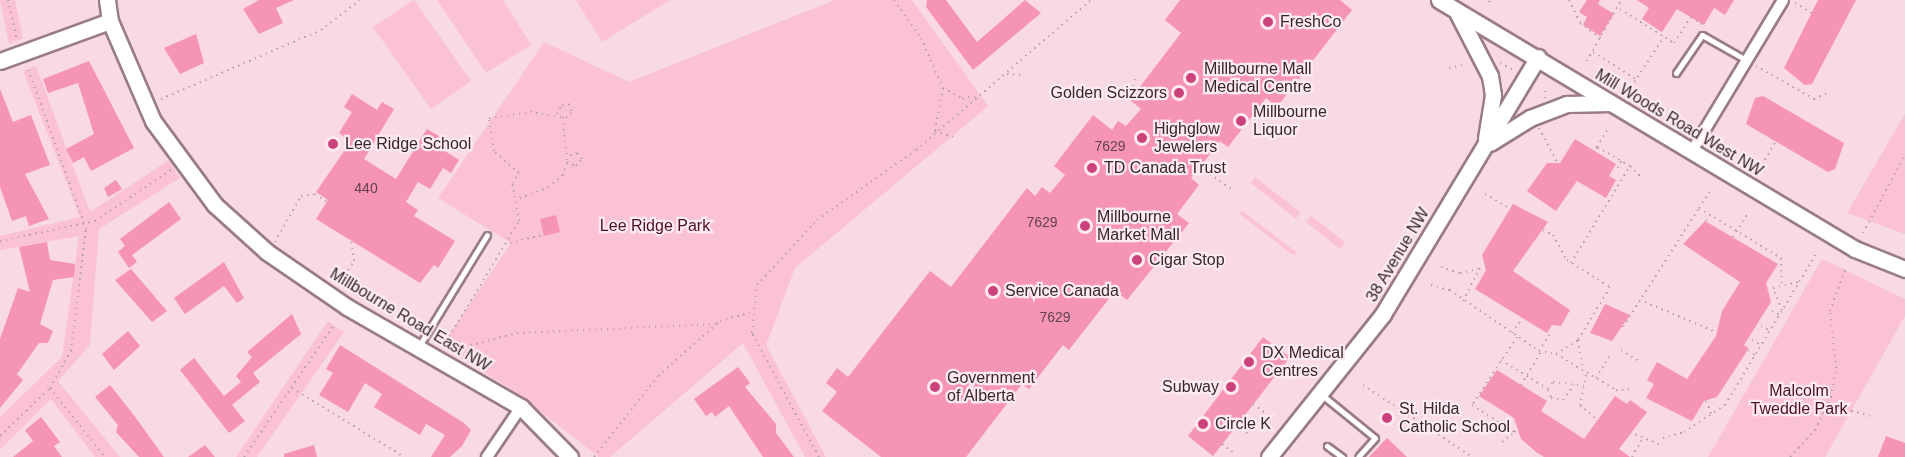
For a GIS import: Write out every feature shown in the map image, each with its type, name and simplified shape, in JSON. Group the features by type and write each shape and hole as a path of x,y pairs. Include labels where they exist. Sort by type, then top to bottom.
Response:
{"street":[{"name":"Millbourne Road East NW","path":"107,0 110,21 153,121 214,205 267,252 347,307 419,346 521,407 570,457"},
{"name":"Mill Woods Road West NW","path":"1439,0 1538,57 1855,249 1905,269"},
{"path":"1692,151 1783,0"},
{"path":"1456,11 1490,76 1493,95 1485,147"},
{"path":"0,61 110,21"},
{"name":"38 Avenue NW","path":"1269,457 1322,394 1383,314 1538,57"},
{"path":"1485,147 1546,111 1611,103"},
{"path":"487,457 521,407"}],"lane":[{"path":"1676,73 1702,35 1746,60"},
{"path":"419,346 487,235"},
{"path":"1322,394 1374,438 1358,457"},
{"path":"1327,446 1342,457"}],"path":[{"path":"0,436 50,388 72,351 85,224 22,53 8,0"},
{"path":"162,99 321,30 360,0"},
{"path":"894,0 921,38 943,88 935,131"},
{"path":"819,457 757,344 751,312 757,285 792,242 983,94 1091,0"},
{"path":"1569,0 1580,23 1601,38"},
{"path":"1587,61 1620,9 1622,0"},
{"path":"1795,3 1815,15"},
{"path":"1620,9 1674,43"},
{"path":"1631,87 1664,37"},
{"path":"1593,52 1636,78"},
{"path":"1449,68 1473,62"},
{"path":"1496,63 1514,70"},
{"path":"1756,66 1814,99 1827,93"},
{"path":"1007,74 1023,75"},
{"path":"1131,98 1135,76"},
{"path":"943,88 962,98 983,94"},
{"path":"556,114 562,105 569,105 572,113 564,119"},
{"path":"442,350 510,243 519,221 517,199 512,183 519,174 494,151 488,120 493,115 556,114 564,119"},
{"path":"1260,117 1269,124"},
{"path":"517,199 553,185 567,162 564,119"},
{"path":"1539,128 1558,163"},
{"path":"1594,151 1608,129"},
{"path":"935,131 953,137"},
{"path":"1762,165 1776,141"},
{"path":"1597,147 1630,166 1640,176"},
{"path":"567,158 575,152 582,159 576,166 567,162"},
{"path":"1863,233 1905,155"},
{"path":"0,242 85,224 106,216 184,161"},
{"path":"1618,168 1621,161"},
{"path":"1571,263 1630,166"},
{"path":"1200,167 1233,190"},
{"path":"1623,327 1710,191"},
{"path":"275,242 301,196 315,194 327,202"},
{"path":"1485,194 1511,209"},
{"path":"1699,208 1781,258 1782,285"},
{"path":"1733,237 1748,213"},
{"path":"1706,221 1710,215"},
{"path":"1543,230 1571,263 1610,287 1596,316 1578,340 1556,354"},
{"path":"510,243 541,235"},
{"path":"338,285 354,261 351,240"},
{"path":"1664,438 1712,415 1725,405 1816,254"},
{"path":"1441,267 1460,273 1486,267"},
{"path":"1464,303 1479,269"},
{"path":"1790,457 1828,405 1836,368 1830,311 1845,270"},
{"path":"1768,287 1799,282"},
{"path":"1431,285 1540,351 1556,354 1583,369"},
{"path":"1773,288 1782,310"},
{"path":"1645,302 1716,332"},
{"path":"1772,311 1779,315"},
{"path":"446,352 517,333 717,324 751,312"},
{"path":"1512,333 1521,320"},
{"path":"594,457 643,391 717,324"},
{"path":"244,457 334,325"},
{"path":"1761,326 1770,331"},
{"path":"1521,385 1549,335"},
{"path":"1514,432 1472,405 1516,337"},
{"path":"1578,340 1586,375 1580,405 1597,420"},
{"path":"1752,340 1761,345"},
{"path":"1621,350 1640,362"},
{"path":"1748,351 1755,355"},
{"path":"1596,378 1610,357"},
{"path":"1502,360 1548,389 1551,398 1563,400 1574,385"},
{"path":"1586,375 1616,390 1630,389"},
{"path":"1548,389 1553,382 1584,386"},
{"path":"1363,385 1472,457"},
{"path":"50,388 105,457"},
{"path":"292,388 404,457"},
{"path":"1706,401 1712,415"},
{"path":"1253,404 1268,415"},
{"path":"1828,405 1871,416"},
{"path":"1243,417 1258,427"},
{"path":"1237,425 1250,435"},
{"path":"1502,442 1518,428"},
{"path":"1630,432 1644,436 1660,445"},
{"path":"1632,457 1644,436"},
{"path":"1222,444 1234,453"}],"green space":[{"path":"0,0 15,0 23,38 9,44"},
{"path":"414,0 471,81 431,109 373,27"},
{"path":"437,0 503,0 531,45 486,73"},
{"path":"576,0 670,0 602,42"},
{"name":"Lee Ridge Park","path":"835,0 912,0 988,106 795,268 766,345 826,457 805,457 743,343 610,457 599,457 514,391 441,346 511,243 438,198 544,42 629,82"},
{"path":"36,66 90,212 169,160 180,178 99,229 90,345 58,381 120,457 95,457 51,399 0,450 0,417 62,357 79,236 0,250 0,236 80,217 23,71"},
{"path":"1905,114 1905,234 1847,213"},
{"path":"1255,177 1300,212 1296,219 1251,183"},
{"path":"1242,211 1296,252 1294,256 1240,214"},
{"path":"1311,216 1345,242 1340,249 1306,222"},
{"name":"Malcolm Tweddle Park","path":"1822,259 1905,299 1905,316 1825,457 1708,457"},
{"path":"328,321 344,332 257,457 236,457"}],"building":[{"path":"259,0 294,0 276,8 283,23 259,34 243,9"},
{"path":"927,0 946,0 977,42 1025,0 1041,13 973,70 926,7"},
{"name":"Millbourne Market Mall","path":"1180,0 1340,0 1352,10 1277,107 1266,98 1228,147 1220,141 1191,178 1199,185 1177,214 1189,223 1127,300 1115,291 1069,350 1063,345 1029,389 1022,384 966,457 881,457 822,411 837,392 826,383 837,368 848,377 930,271 951,287 1027,188 1035,196 1042,187 1050,193 1065,175 1054,166 1093,115 1112,130 1118,121 1126,126 1141,109 1130,100 1181,33 1165,20"},
{"path":"1587,0 1600,0 1598,4 1614,14 1600,36 1583,25 1587,17 1579,12"},
{"path":"1637,0 1734,0 1725,15 1714,8 1704,25 1677,9 1662,32 1642,19 1649,8"},
{"path":"1818,0 1856,0 1812,84 1805,85 1784,68"},
{"path":"196,34 204,63 180,74 164,48"},
{"path":"89,61 134,148 91,171 84,157 73,163 66,149 94,134 78,83 48,93 43,79"},
{"path":"0,89 13,122 31,115 50,165 25,174 49,219 29,226 26,216 12,221 0,187"},
{"path":"352,94 377,110 382,102 394,109 364,159 396,179 427,129 439,136 434,144 459,160 451,173 443,168 430,189 418,182 406,202 418,210 414,216 455,241 438,268 434,265 420,283 316,219 328,200 316,192 351,141 339,133 352,112 344,107"},
{"path":"1763,96 1844,143 1835,169 1828,172 1746,124 1755,98"},
{"path":"1575,139 1616,164 1609,176 1616,180 1606,198 1577,181 1556,211 1527,191 1547,163 1560,163"},
{"path":"116,180 122,189 108,197 104,188"},
{"path":"169,202 181,219 132,255 137,262 129,268 118,252 125,246 120,239"},
{"path":"1513,204 1548,222 1513,271 1570,310 1561,326 1552,325 1547,333 1475,289 1486,270 1482,255"},
{"path":"556,215 560,232 544,236 540,219"},
{"path":"1705,221 1778,264 1766,283 1771,302 1744,345 1749,348 1717,397 1704,401 1692,421 1646,398 1654,384 1647,380 1657,362 1687,379 1716,336 1722,311 1740,282 1683,244"},
{"path":"47,242 50,260 75,264 74,277 53,280 40,324 53,331 48,343 39,343 17,374 23,380 0,408 0,339 18,288 30,292 19,247"},
{"path":"224,262 244,298 237,303 224,286 185,314 174,298"},
{"path":"131,269 167,311 152,322 115,280"},
{"path":"1605,304 1630,315 1612,341 1590,333"},
{"path":"292,314 301,334 253,373 260,382 232,405 245,421 229,433 180,370 194,358 224,396 241,382 236,376 252,357 247,352"},
{"path":"128,331 140,346 114,370 102,354"},
{"path":"1263,337 1290,357 1213,456 1188,436"},
{"path":"340,345 464,423 471,430 462,446 450,457 431,457 445,435 426,424 420,435 374,407 382,394 365,383 348,412 319,395 333,373 326,369"},
{"path":"738,367 750,383 745,387 776,424 776,433 794,457 763,457 729,406 715,417 712,412 706,416 694,399"},
{"path":"1497,370 1547,401 1541,411 1584,439 1615,396 1627,404 1630,400 1647,412 1619,449 1630,457 1544,457 1536,452 1521,439 1514,418 1479,396"},
{"path":"110,385 164,457 139,457 116,432 118,425 95,397"},
{"path":"41,417 60,442 54,446 62,457 13,457 33,441 25,430"},
{"path":"1886,436 1905,443 1905,457 1878,457"},
{"path":"1387,438 1407,457 1369,457"},
{"path":"205,445 215,457 188,457"},
{"path":"314,445 317,457 284,457 284,454"}],"place":[{"name":"FreshCo","path":"1268,22"},
{"name":"Millbourne Mall Medical Centre","path":"1191,78"},
{"name":"Golden Scizzors","path":"1179,93"},
{"name":"Millbourne Liquor","path":"1241,121"},
{"name":"Highglow Jewelers","path":"1142,138"},
{"name":"Lee Ridge School","path":"333,144"},
{"name":"TD Canada Trust","path":"1092,168"},
{"name":"Millbourne Market Mall","path":"1085,226"},
{"name":"Cigar Stop","path":"1137,260"},
{"name":"Service Canada","path":"993,291"},
{"name":"DX Medical Centres","path":"1249,362"},
{"name":"Government of Alberta","path":"935,387"},
{"name":"Subway","path":"1231,387"},
{"name":"St. Hilda Catholic School","path":"1387,418"},
{"name":"Circle K","path":"1203,424"}]}
